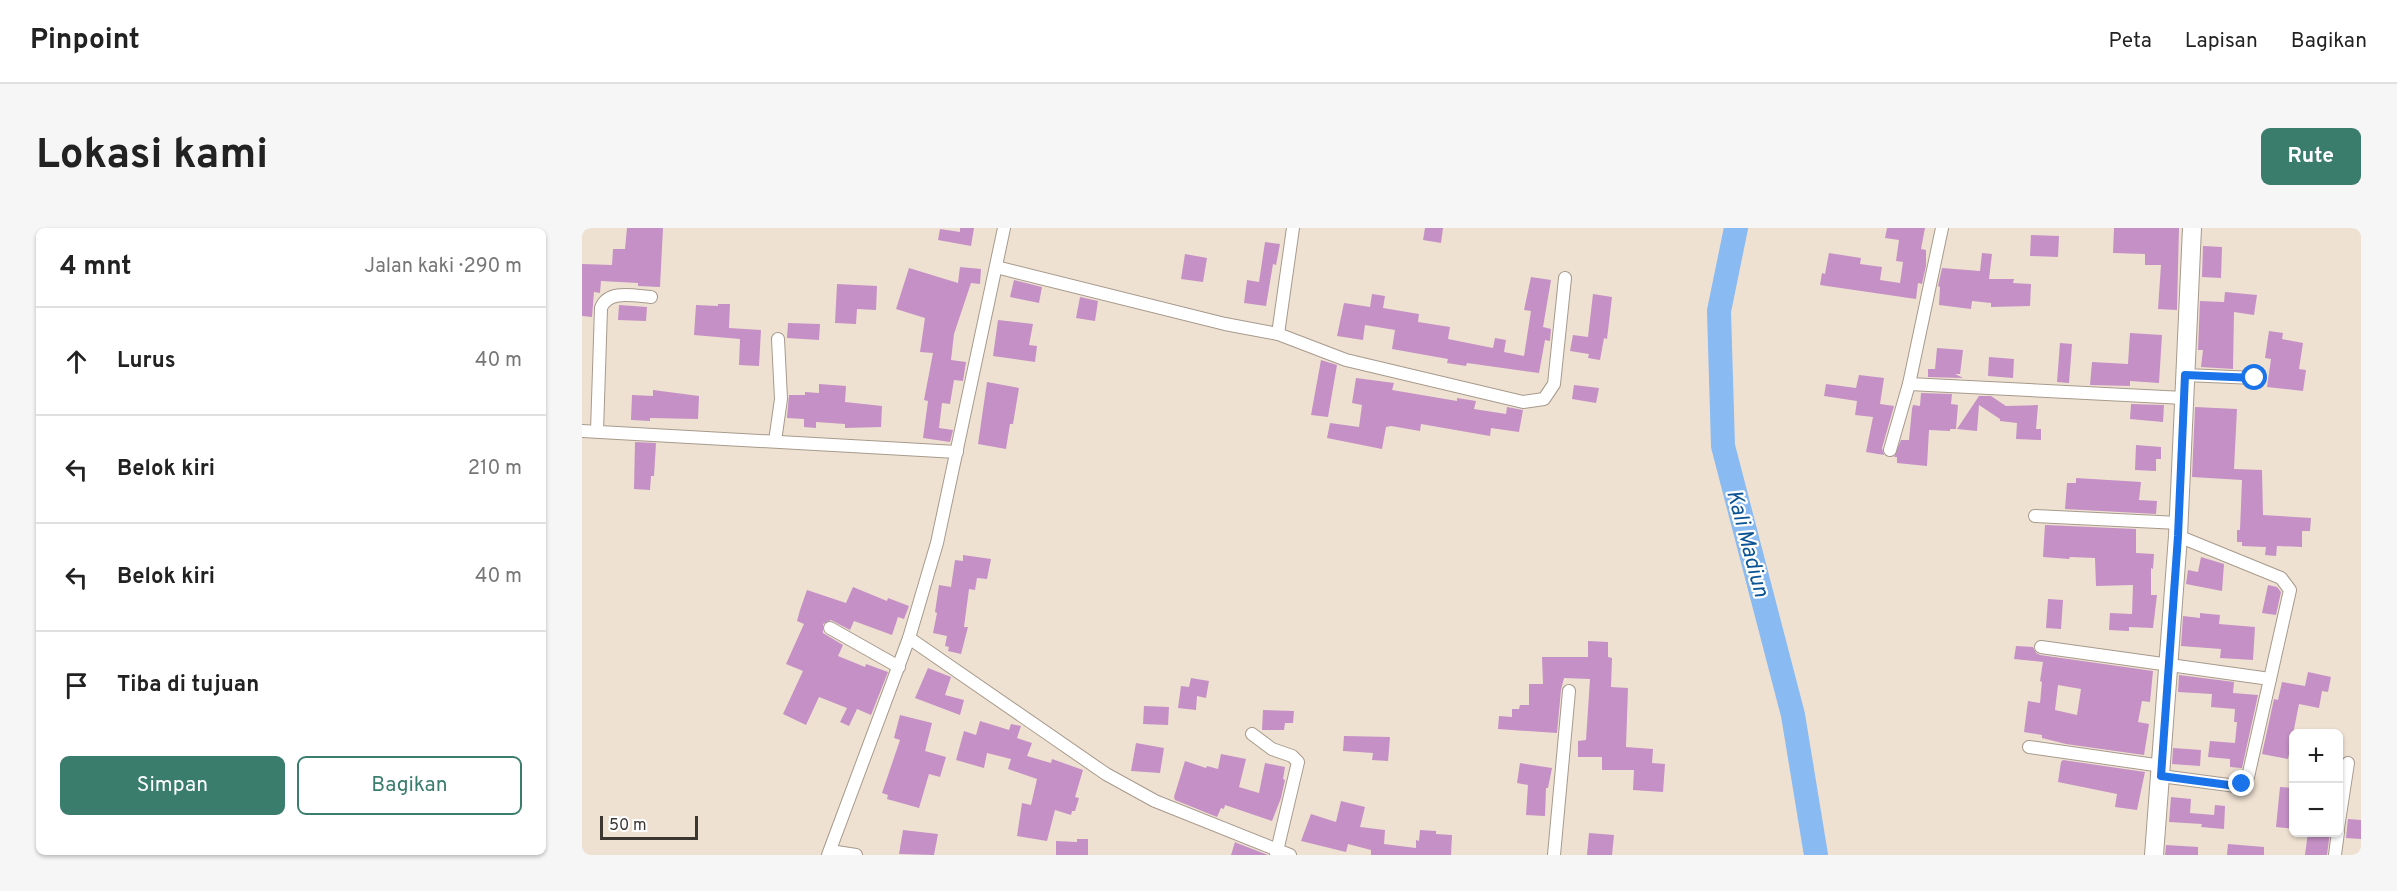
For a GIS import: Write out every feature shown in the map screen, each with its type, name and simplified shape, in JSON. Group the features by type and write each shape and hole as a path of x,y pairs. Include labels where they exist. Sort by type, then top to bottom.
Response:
{"street":[{"path":"856,855 829,853 899,667 937,543 1004,228"},
{"path":"1278,334 1293,228"},
{"path":"1890,450 1909,384 1942,228"},
{"path":"2154,855 2179,530 2192,228"},
{"path":"996,267 1225,324 1278,334 1347,360 1523,402 1544,399 1554,384 1565,278"},
{"path":"597,431 601,308 604,302 611,297 624,295 651,297"},
{"path":"775,441 781,399 778,339"},
{"path":"2185,375 2255,378"},
{"path":"1909,384 2184,398"},
{"path":"582,431 957,452"},
{"path":"2029,747 2236,786 2242,784 2248,777 2290,590 2287,584 2268,573 2179,530 2035,516"},
{"path":"831,628 899,667"},
{"path":"909,638 1106,774 1155,801 1276,853 1290,855"},
{"path":"2041,646 2270,679"},
{"path":"1554,855 1569,691"},
{"path":"1252,734 1272,749 1292,756 1299,762 1276,853"},
{"path":"2343,796 2348,763"},
{"path":"2335,855 2337,837"}],"building":[{"path":"627,228 663,228 660,287 601,281 600,293 594,292 592,317 582,316 582,264 612,265 613,249 625,249"},
{"path":"960,228 974,228 971,246 938,240 940,229 960,232"},
{"path":"1425,228 1443,228 1441,243 1423,240"},
{"path":"1887,228 1925,228 1921,249 1926,250 1926,266 1922,284 1918,283 1916,299 1820,285 1822,273 1825,274 1829,253 1861,258 1860,264 1882,267 1880,280 1900,283 1903,262 1896,261 1899,240 1885,238"},
{"path":"2114,228 2179,228 2177,310 2158,309 2161,265 2145,265 2145,254 2113,253"},
{"path":"2031,235 2059,236 2058,257 2030,256"},
{"path":"1265,242 1280,244 1276,265 1273,264 1266,306 1244,303 1247,280 1259,282"},
{"path":"2203,246 2222,247 2221,278 2202,277"},
{"path":"1982,253 1992,254 1989,279 2014,279 2013,283 2031,284 2030,306 1991,307 1991,303 1972,301 1971,309 1939,305 1940,287 1938,286 1942,268 1980,271"},
{"path":"1185,254 1207,258 1203,282 1181,279"},
{"path":"960,267 981,269 980,284 971,283 954,334 951,360 966,362 963,381 954,380 950,404 942,403 939,428 953,430 950,442 923,438 928,401 924,400 933,353 920,352 925,318 896,309 909,268 958,283"},
{"path":"1531,277 1551,280 1543,327 1551,329 1550,341 1545,340 1539,373 1467,363 1466,366 1447,363 1448,359 1392,349 1395,330 1365,325 1363,340 1337,336 1344,303 1370,307 1372,294 1385,296 1383,308 1419,314 1418,322 1450,327 1448,339 1493,348 1495,338 1506,340 1504,352 1524,356 1531,311 1524,310"},
{"path":"1014,280 1042,287 1039,303 1010,297"},
{"path":"837,284 877,286 876,310 857,309 856,324 835,323"},
{"path":"2225,292 2257,295 2254,315 2234,312 2233,369 2201,367 2203,350 2198,350 2200,301 2224,302"},
{"path":"1593,294 1612,297 1607,339 1604,338 1600,360 1588,358 1589,354 1570,351 1573,335 1588,337"},
{"path":"1080,297 1098,301 1095,321 1076,318"},
{"path":"718,304 730,304 729,328 761,330 759,366 739,365 740,339 694,335 696,305 718,306"},
{"path":"619,305 647,307 646,321 618,320"},
{"path":"998,320 1033,324 1029,345 1037,346 1035,362 993,356"},
{"path":"788,323 820,324 819,340 787,338"},
{"path":"2269,331 2283,333 2282,339 2303,343 2299,369 2306,370 2303,391 2267,387 2271,359 2265,358"},
{"path":"2130,333 2162,335 2159,383 2130,381 2130,386 2090,385 2092,362 2128,364"},
{"path":"2060,343 2072,344 2069,383 2057,382"},
{"path":"1937,348 1963,350 1960,374 1955,374 1963,378 1928,377 1928,369 1935,369"},
{"path":"1989,357 2014,359 2013,378 1988,376"},
{"path":"1321,360 1337,365 1328,417 1311,415"},
{"path":"1859,375 1884,378 1880,404 1894,406 1882,448 1884,455 1866,452 1873,417 1855,415 1857,401 1824,396 1826,384 1856,388"},
{"path":"1356,378 1394,383 1392,390 1457,401 1457,398 1476,401 1474,409 1506,414 1507,407 1523,410 1519,432 1491,428 1490,436 1421,424 1420,431 1391,426 1386,427 1382,449 1327,438 1330,423 1359,427 1362,405 1352,403"},
{"path":"987,382 1019,388 1006,449 978,444"},
{"path":"819,384 846,386 845,402 882,406 881,427 845,428 845,424 816,422 816,428 804,427 804,419 787,418 789,395 805,395 805,392 819,393"},
{"path":"1574,385 1599,388 1596,403 1572,399"},
{"path":"653,390 699,396 698,419 631,420 632,395 653,396"},
{"path":"1921,393 1952,394 1951,404 1958,405 1956,429 1929,430 1927,466 1897,463 1897,457 1894,457 1901,440 1909,440 1913,405 1920,406"},
{"path":"1979,396 1991,396 2006,406 2038,405 2036,429 2041,429 2041,440 2016,439 2017,423 2000,421 1979,405 1977,431 1957,429"},
{"path":"2131,404 2164,405 2163,422 2130,419"},
{"path":"2195,407 2237,409 2234,469 2262,470 2263,515 2311,518 2310,531 2302,531 2302,547 2277,546 2276,556 2265,555 2266,547 2242,546 2242,542 2237,542 2237,530 2240,530 2242,480 2192,477"},
{"path":"635,442 656,443 654,476 651,476 650,490 634,489"},
{"path":"2136,445 2161,447 2161,459 2156,459 2156,471 2135,470"},
{"path":"2076,478 2141,482 2139,500 2157,501 2156,514 2065,509 2067,483 2076,483"},
{"path":"2045,525 2136,529 2136,553 2154,554 2153,569 2151,568 2151,595 2157,595 2153,628 2129,627 2129,631 2109,630 2110,613 2132,614 2133,585 2096,586 2095,558 2043,557"},
{"path":"963,555 991,559 987,579 977,578 975,590 969,589 964,627 968,627 961,654 948,651 949,647 945,646 947,636 933,633 939,585 951,587 955,560 963,561"},
{"path":"2201,557 2224,564 2222,591 2186,584 2188,570 2198,572"},
{"path":"2268,585 2277,587 2281,592 2276,615 2262,613"},
{"path":"853,587 887,601 888,598 909,606 904,619 898,617 892,635 854,621 850,630 831,620 823,624 823,633 843,645 838,656 865,667 866,664 888,672 871,715 857,709 849,726 840,722 847,708 819,697 806,725 783,714 803,671 786,664 804,624 797,621 800,610 807,590 846,603"},
{"path":"2048,599 2063,600 2061,629 2046,628"},
{"path":"2200,613 2220,615 2219,624 2255,627 2253,660 2220,658 2221,649 2181,646 2183,616 2200,618"},
{"path":"1588,641 1608,642 1608,657 1612,658 1611,687 1628,688 1626,747 1653,749 1652,763 1665,764 1663,792 1633,790 1634,770 1602,770 1602,757 1578,757 1578,741 1586,740 1590,679 1564,678 1557,733 1498,729 1499,716 1512,717 1512,709 1519,709 1520,705 1529,705 1529,684 1543,684 1542,657 1588,657"},
{"path":"2016,646 2033,647 2040,655 2153,671 2150,702 2142,701 2138,722 2149,724 2144,755 2066,744 2042,738 2042,735 2024,732 2028,701 2040,703 2043,662 2014,659","holes":["2058,685 2081,689 2077,715 2055,710"]},
{"path":"928,668 951,677 945,695 964,700 960,715 915,698"},
{"path":"2308,672 2331,677 2328,692 2322,691 2319,708 2299,704 2294,729 2289,729 2288,759 2262,754 2274,699 2278,700 2282,682 2305,686"},
{"path":"2179,675 2234,682 2233,693 2258,695 2242,768 2230,767 2230,759 2208,757 2210,741 2235,743 2237,722 2234,722 2235,709 2211,707 2212,694 2178,692"},
{"path":"1191,678 1209,681 1206,698 1197,696 1196,710 1178,708 1181,686 1189,687"},
{"path":"1144,706 1169,707 1168,725 1143,724"},
{"path":"1263,710 1294,711 1293,723 1285,723 1284,730 1262,730"},
{"path":"900,715 932,723 925,751 946,757 940,777 929,774 919,808 887,799 888,795 882,793 900,740 894,738"},
{"path":"980,721 1009,730 1011,724 1021,726 1017,738 1032,743 1027,756 1051,763 1052,759 1083,770 1075,797 1079,798 1075,811 1072,811 1071,815 1055,810 1047,841 1017,836 1022,803 1031,805 1037,779 1008,769 1011,759 987,753 984,768 956,760 964,731 976,735"},
{"path":"1344,736 1390,737 1388,761 1372,760 1373,753 1343,751"},
{"path":"1136,743 1164,748 1160,773 1131,771"},
{"path":"2173,748 2201,750 2200,766 2172,764"},
{"path":"1221,754 1246,759 1239,787 1259,793 1265,763 1285,767 1281,798 1272,821 1225,805 1217,817 1175,800 1185,761 1206,768 1207,766 1218,769"},
{"path":"2063,760 2145,772 2137,810 2115,807 2117,794 2058,782"},
{"path":"1520,763 1552,768 1548,788 1546,788 1545,816 1526,815 1528,785 1517,783"},
{"path":"2280,787 2289,788 2289,828 2276,827"},
{"path":"2171,797 2191,799 2190,813 2214,815 2215,805 2225,806 2224,829 2201,827 2202,824 2169,822"},
{"path":"1341,801 1365,807 1360,827 1385,830 1384,844 1416,848 1420,830 1436,831 1436,834 1452,835 1451,855 1371,855 1371,850 1348,844 1346,852 1301,841 1311,814 1336,822"},
{"path":"2348,819 2361,820 2361,839 2346,838"},
{"path":"903,830 938,834 934,855 899,854"},
{"path":"1589,833 1614,835 1612,855 1587,855"},
{"path":"2307,837 2329,837 2327,855 2305,855"},
{"path":"1077,839 1088,839 1088,855 1056,855 1056,841 1077,842"},
{"path":"1235,842 1237,843 1268,855 1231,855"},
{"path":"2228,844 2264,847 2264,855 2227,855"},
{"path":"2166,845 2198,847 2198,855 2165,855"}],"waterway":[{"name":"Kali Madiun","path":"1736,228 1719,311 1723,446 1793,715 1816,855"}],"route":[{"path":"2242,784 2236,786 2161,776 2178,536 2185,375 2255,378"}]}
